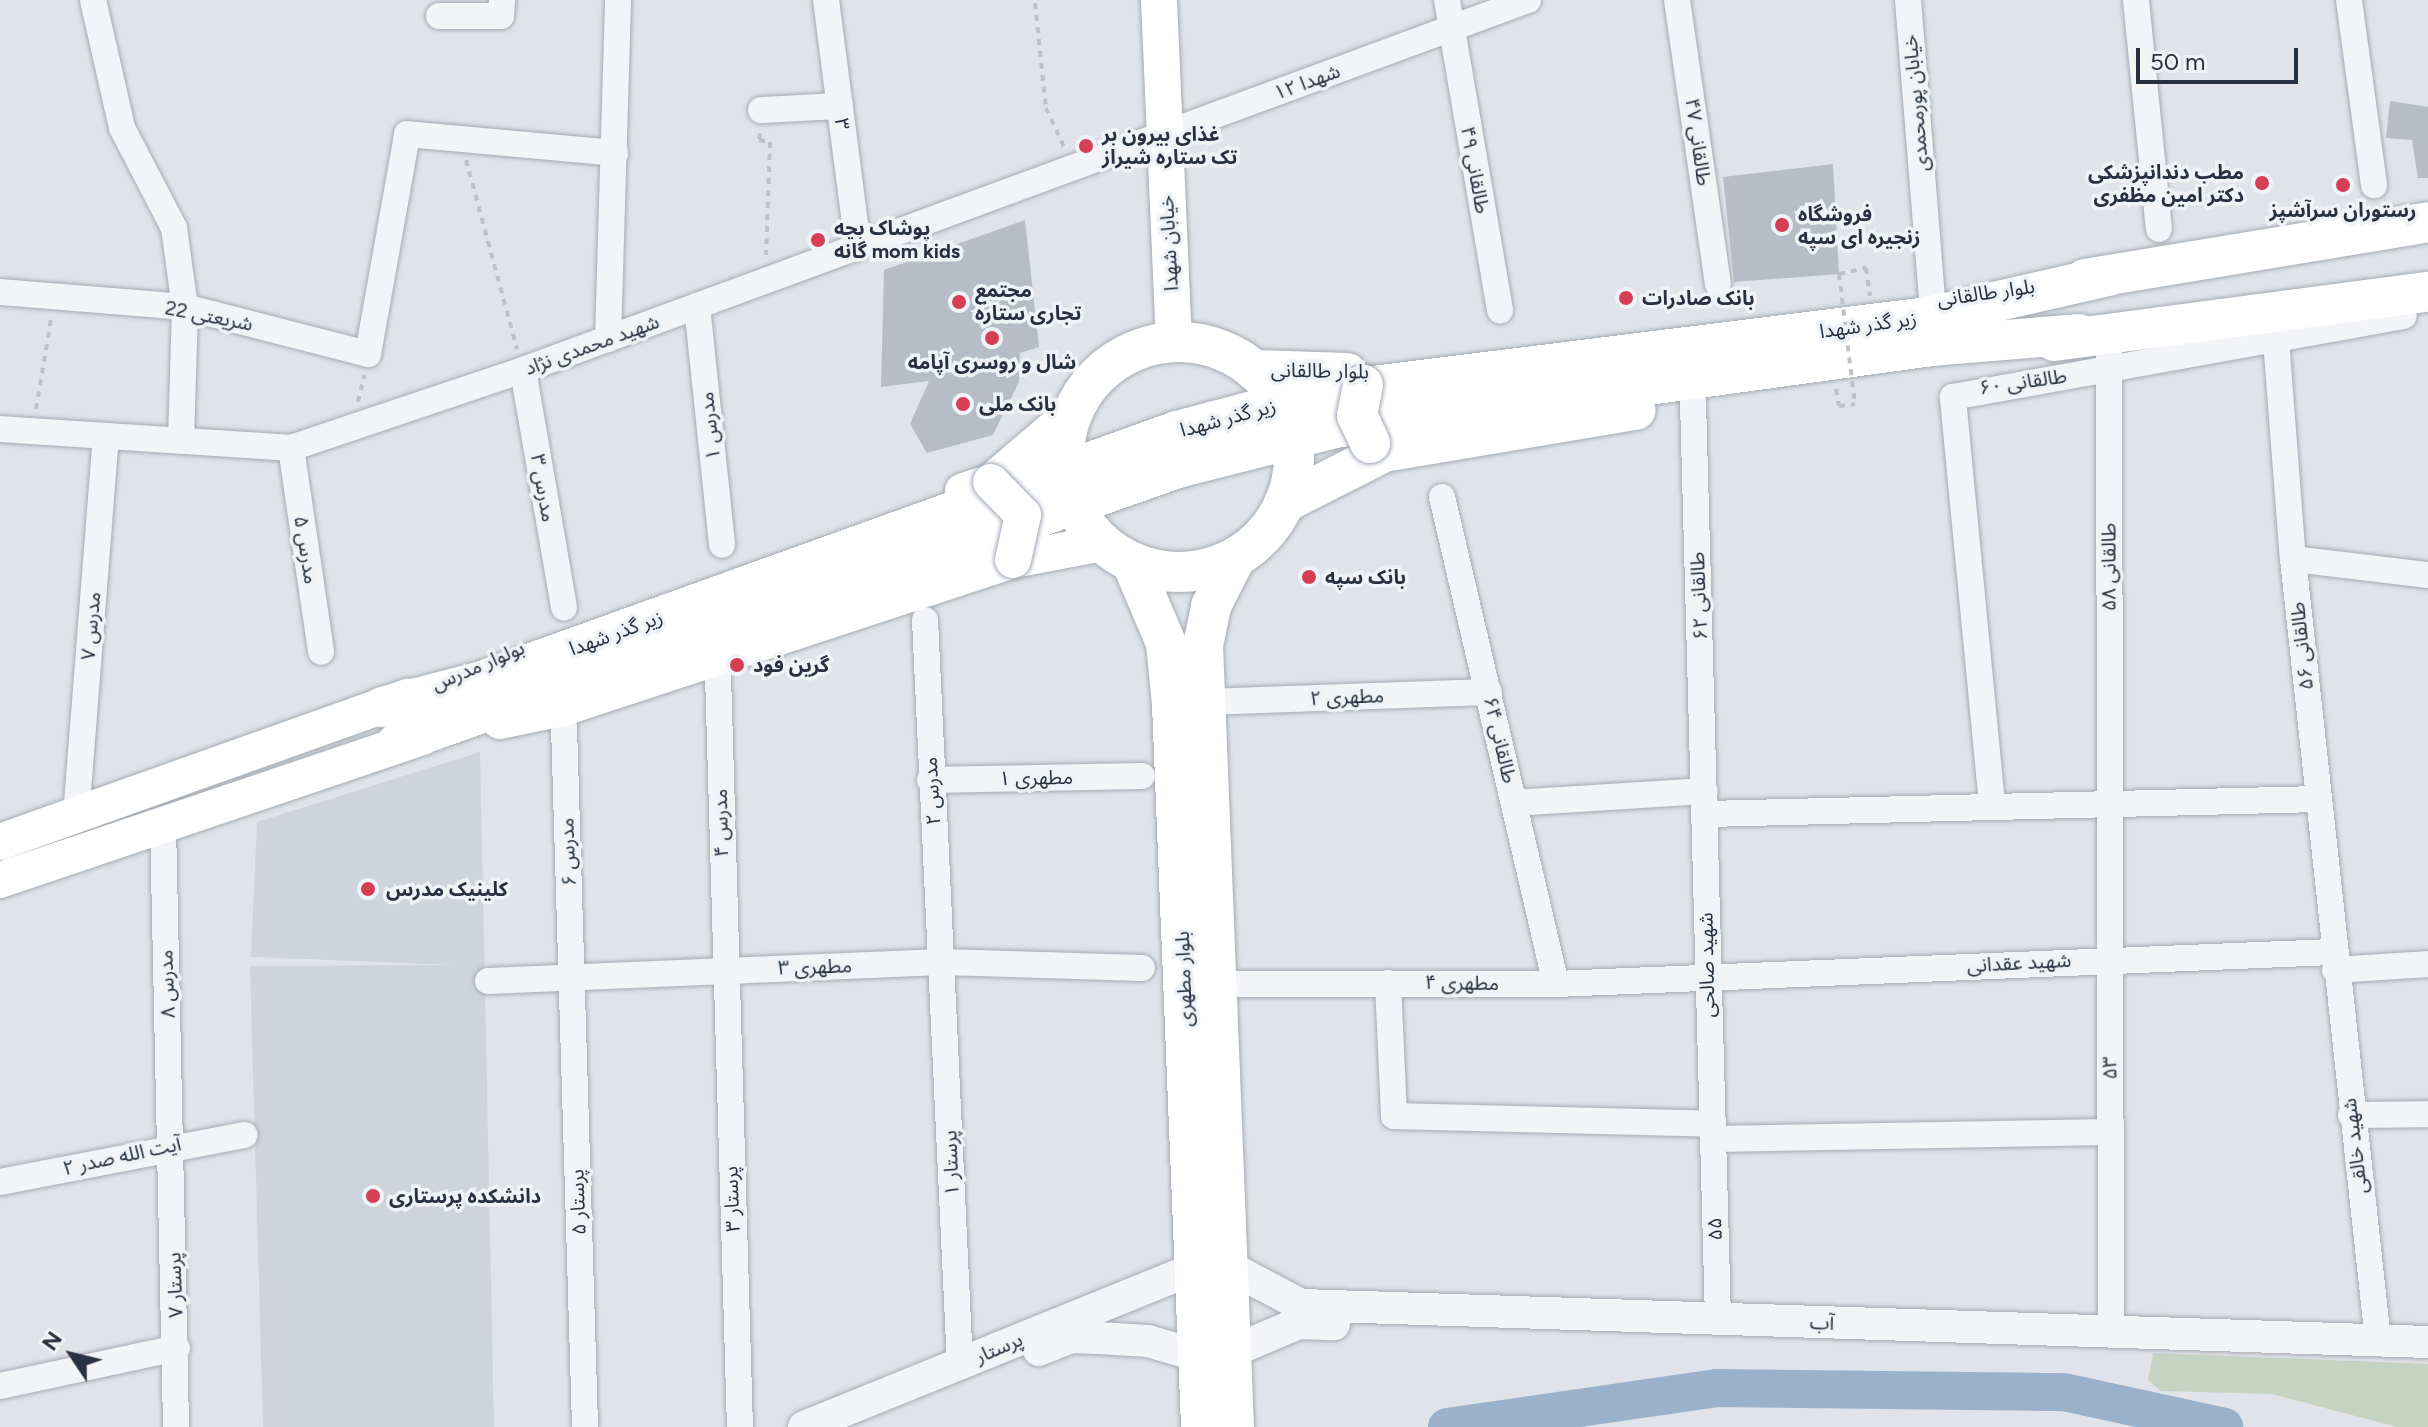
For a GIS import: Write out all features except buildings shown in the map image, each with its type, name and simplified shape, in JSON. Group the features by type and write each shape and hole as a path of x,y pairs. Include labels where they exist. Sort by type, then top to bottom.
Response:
{"main road":[{"name":"خیابان شهدا","path":"1159,0 1174,341"},
{"name":"بلوار طالقانی","path":"1256,370 1368,379 1488,349 1932,301 2109,276 2428,222"},
{"name":"زیر گذر شهدا","path":"389,725 479,682 1177,431 1325,392 1928,317 2109,276"},
{"path":"1284,503 1294,469 1292,432 1279,399 1256,370 1204,344 1174,341 1114,362 1074,411 1064,446 1066,482 1117,553 1191,570 1236,557 1284,503 1377,448 1693,401 1845,393 2094,333 2416,304"},
{"name":"زیر گذر شهدا","path":"389,725 1178,468 1335,428 1917,348 2094,333"},
{"path":"1368,379 1357,415 1377,448"},
{"name":"بولوار مدرس","path":"0,880 163,824 389,725 564,630 991,482 1074,411"},
{"path":"991,482 1023,515 1013,560"},
{"name":"بولوار مدرس","path":"0,842 76,816 389,725 563,708 1013,560 1117,553"},
{"name":"بلوار مطهری","path":"1117,553 1166,643 1211,1267 1217,1413"},
{"name":"بلوار مطهری","path":"1211,1267 1217,984 1204,702 1211,606 1236,557"}],"street":[{"path":"93,0 122,128 174,228 185,307 181,441"},
{"path":"439,16 501,16 502,0"},
{"path":"608,339 618,0"},
{"name":"۳","path":"826,0 858,247"},
{"name":"طالقانی ۴۹","path":"1447,0 1500,311"},
{"name":"۱۲ شهدا","path":"1164,135 1528,0"},
{"name":"طالقانی ۴۷","path":"1677,0 1718,284"},
{"name":"خیابان پورمحمدی","path":"1908,0 1932,301"},
{"path":"2136,0 2159,229"},
{"path":"2349,0 2374,185"},
{"path":"761,110 840,106"},
{"path":"368,354 407,134 615,153"},
{"name":"شهید محمدی نژاد","path":"0,429 291,448 523,370 1164,135"},
{"name":"شریعتی 22","path":"0,292 55,300 185,307 368,354"},
{"name":"طالقانی ۶۰","path":"1992,804 1950,406 1961,391 2109,370 2276,340 2416,304"},
{"name":"مدرس ۱","path":"697,306 722,545"},
{"name":"طالقانی ۵۸","path":"2094,333 2109,370 2110,803"},
{"name":"طالقانی ۵۶","path":"2276,340 2293,559 2334,961"},
{"name":"مدرس ۳","path":"523,370 564,607"},
{"name":"طالقانی ۶۲","path":"1693,401 1705,802"},
{"name":"مدرس ۷","path":"76,816 106,436"},
{"name":"مدرس ۵","path":"291,448 321,652"},
{"name":"طالقانی ۶۴","path":"1442,497 1556,984"},
{"path":"2293,559 2428,575"},
{"name":"مدرس ۲","path":"925,620 930,780 942,962"},
{"name":"مدرس ۴","path":"718,674 724,971"},
{"name":"مطهری ۲","path":"1204,702 1489,692"},
{"name":"مدرس ۶","path":"564,726 572,978"},
{"name":"مطهری ۱","path":"930,780 1142,776"},
{"path":"1514,803 1992,804 2318,799"},
{"name":"شهید صالحی","path":"1705,802 1706,978 1713,1132"},
{"name":"۵۳","path":"2110,803 2111,1333"},
{"name":"مدرس ۸","path":"163,824 171,1144"},
{"name":"شهید عقدانی","path":"1706,978 2110,959 2428,964"},
{"name":"شهید خالقی","path":"2334,961 2378,1340"},
{"name":"مطهری ۳","path":"488,981 942,962 1142,968"},
{"name":"پرستار ۱","path":"942,962 960,1365"},
{"name":"پرستار ۳","path":"724,971 740,1427"},
{"name":"پرستار ۵","path":"572,978 585,1427"},
{"name":"مطهری ۴","path":"1217,984 1556,984 1706,978"},
{"path":"1388,983 1394,1116 1713,1132 2110,1132"},
{"path":"2351,1115 2428,1114"},
{"name":"۵۵","path":"1713,1132 1718,1319"},
{"name":"آیت الله صدر ۲","path":"0,1182 171,1144 245,1135"},
{"name":"پرستار ۷","path":"171,1144 176,1427"},
{"name":"آب","path":"1211,1267 1301,1305 2428,1342"},
{"name":"پرستار","path":"804,1427 1211,1267"},
{"name":"آب","path":"1216,1353 1299,1323 2428,1359"},
{"name":"پرستار","path":"855,1427 1072,1337 1148,1341 1216,1353"},
{"path":"0,1386 177,1348"}],"path":[{"path":"1035,3 1046,108 1074,167"},
{"path":"761,110 759,140 770,142 765,281"},
{"path":"460,140 523,370"},
{"path":"1845,393 1839,274 1866,268 1871,306"},
{"path":"32,431 55,300"},
{"path":"352,427 368,354"}],"shaded area":[{"name":"دانشکده پرستاری","path":"480,752 494,1427 263,1427 250,966 454,965 251,957 257,822"}],"green space":[{"path":"2153,1353 2428,1364 2428,1427 2397,1427 2272,1394 2161,1391 2148,1380"}],"waterway":[{"path":"1447,1427 1718,1388 2064,1392 2224,1427"}],"place":[{"name":"غذای بیرون بر تک ستاره شیراز","path":"1086,146"},
{"name":"مطب دندانپزشکی دکتر امین مظفری","path":"2262,183"},
{"name":"رستوران سرآشپز","path":"2343,185"},
{"name":"فروشگاه زنجیره ای سپه","path":"1782,225"},
{"name":"پوشاک بچه گانه mom kids","path":"818,240"},
{"name":"بانک صادرات","path":"1626,298"},
{"name":"مجتمع تجاری ستاره","path":"959,302"},
{"name":"شال و روسری آپامه","path":"992,338"},
{"name":"بانک ملی","path":"963,404"},
{"name":"بانک سپه","path":"1309,577"},
{"name":"گرین فود","path":"737,665"},
{"name":"کلینیک مدرس","path":"368,889"},
{"name":"دانشکده پرستاری","path":"373,1196"}]}
